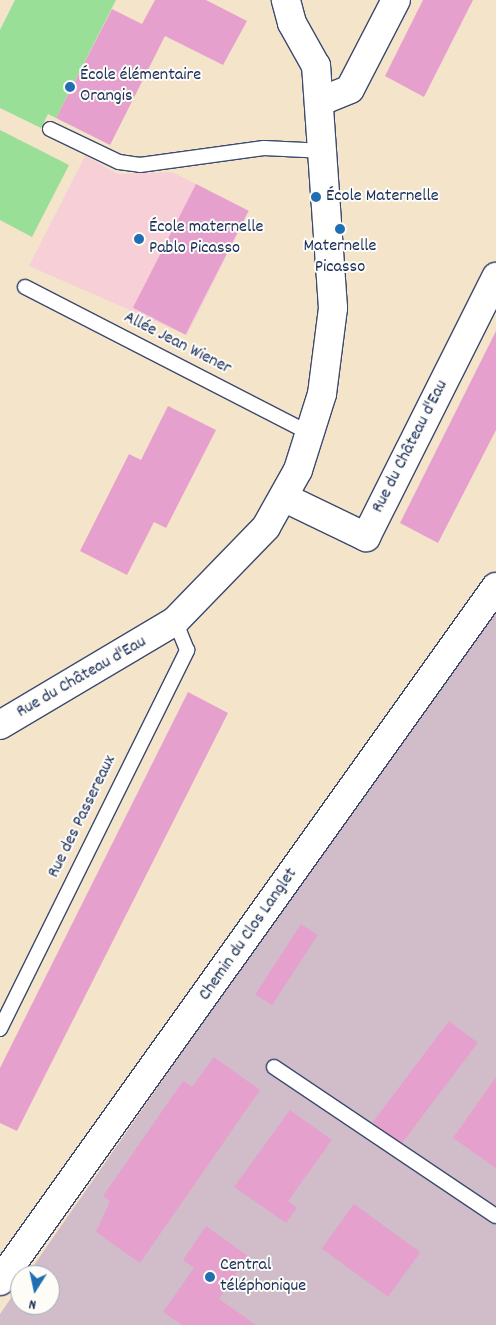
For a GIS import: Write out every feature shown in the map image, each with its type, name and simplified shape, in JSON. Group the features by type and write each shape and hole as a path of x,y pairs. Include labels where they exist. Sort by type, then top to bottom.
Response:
{"street":[{"name":"Rue du Château d'Eau","path":"0,724 175,621 234,564 285,498 311,434 332,343 325,151 321,101 312,52 292,23 286,0"},
{"path":"321,101 350,89 396,0"},
{"name":"Rue du Château d'Eau","path":"285,498 366,536 496,277"},
{"name":"Chemin du Clos Langlet","path":"0,1281 496,587"}],"lane":[{"path":"50,129 119,162 140,165 264,148 325,151"},
{"name":"Allée Jean Wiener","path":"25,287 311,434"},
{"name":"Rue des Passereaux","path":"0,1029 187,650 175,621"},
{"path":"274,1067 496,1216"}],"shaded area":[{"name":"École maternelle Pablo Picasso","path":"85,156 118,174 172,172 249,211 187,335 29,266"},
{"path":"496,601 496,1325 0,1325 0,1314 10,1300 10,1315 60,1315 60,1265 34,1265"}],"green space":[{"path":"15,0 116,0 56,118 48,114 41,128 0,108 0,30"},
{"path":"0,130 69,165 32,237 0,220"}],"building":[{"path":"155,0 206,0 247,21 223,65 165,36 110,145 56,118 112,9 142,24"},
{"path":"423,0 473,0 424,97 385,76"},
{"path":"196,184 249,211 185,335 133,308"},
{"path":"496,331 496,430 438,543 400,523"},
{"path":"168,406 216,430 166,528 154,522 127,575 80,551 129,454 141,460"},
{"path":"188,692 228,713 17,1131 0,1123 0,1068"},
{"path":"301,924 318,935 272,1005 255,994"},
{"path":"449,1021 478,1043 401,1144 373,1122"},
{"path":"214,1057 260,1090 140,1263 96,1232 110,1201 103,1196 183,1081 192,1087"},
{"path":"496,1077 496,1168 453,1138"},
{"path":"290,1110 332,1140 288,1201 297,1208 286,1223 234,1187"},
{"path":"354,1204 420,1252 388,1297 322,1248"},
{"name":"Central téléphonique","path":"206,1226 248,1256 219,1299 256,1325 182,1325 163,1312 194,1268 183,1260"}],"place":[{"name":"École élémentaire Orangis","path":"70,87"},
{"name":"École Maternelle","path":"316,197"},
{"name":"Maternelle Picasso","path":"340,229"},
{"name":"École maternelle Pablo Picasso","path":"139,239"},
{"name":"Central téléphonique","path":"210,1277"}]}
